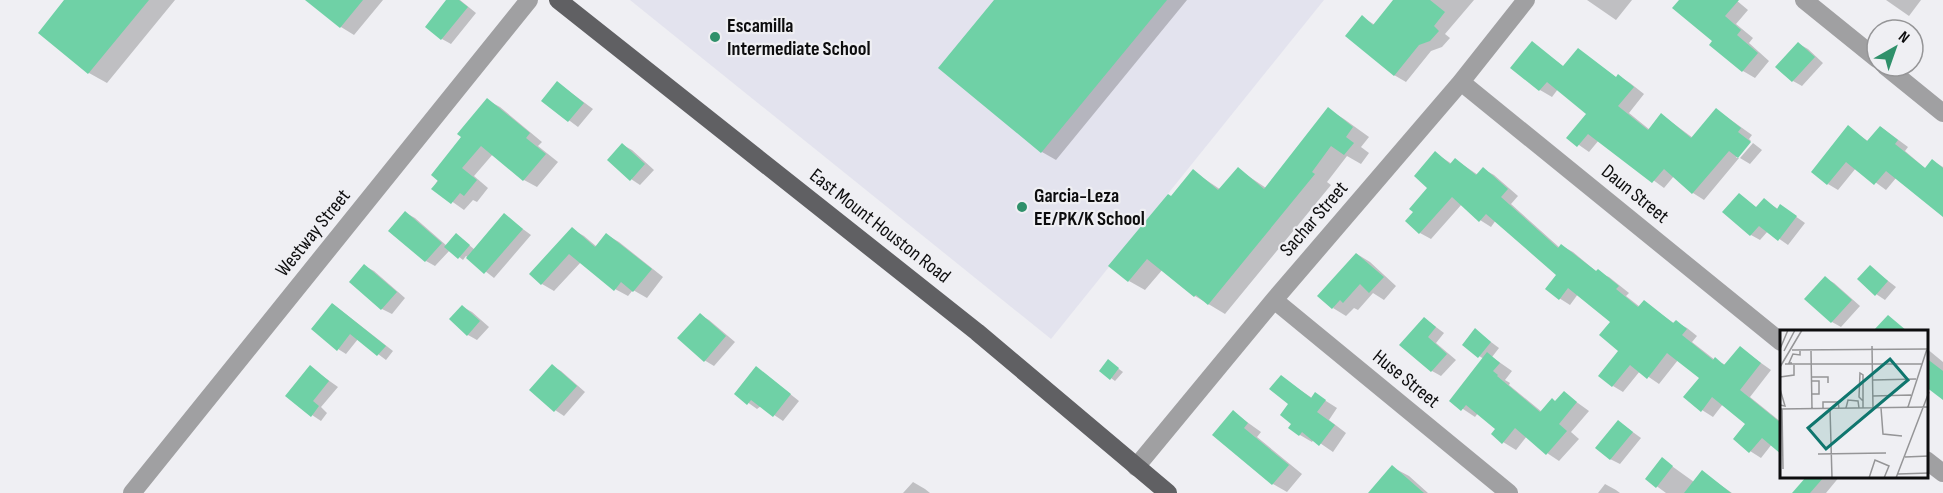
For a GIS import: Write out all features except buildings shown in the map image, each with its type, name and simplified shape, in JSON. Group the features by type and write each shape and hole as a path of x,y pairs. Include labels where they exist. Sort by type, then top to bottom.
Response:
{"main road":[{"name":"East Mount Houston Road","path":"558,0 977,332 1168,493"}],"street":[{"name":"Westway Street","path":"132,493 529,0"},
{"name":"Sachar Street","path":"1136,467 1274,300 1461,82 1526,0"},
{"path":"1804,0 1865,49"},
{"path":"1900,78 1943,113"},
{"name":"Daun Street","path":"1461,82 1780,341"},
{"name":"Huse Street","path":"1274,300 1509,493"},
{"path":"1928,461 1943,473"}],"shaded area":[{"name":"Garcia-Leza EE/PK/K School","path":"630,0 1324,0 1051,339"}],"place":[{"name":"Escamilla Intermediate School","path":"715,37"},
{"name":"Garcia-Leza EE/PK/K School","path":"1022,207"}]}
